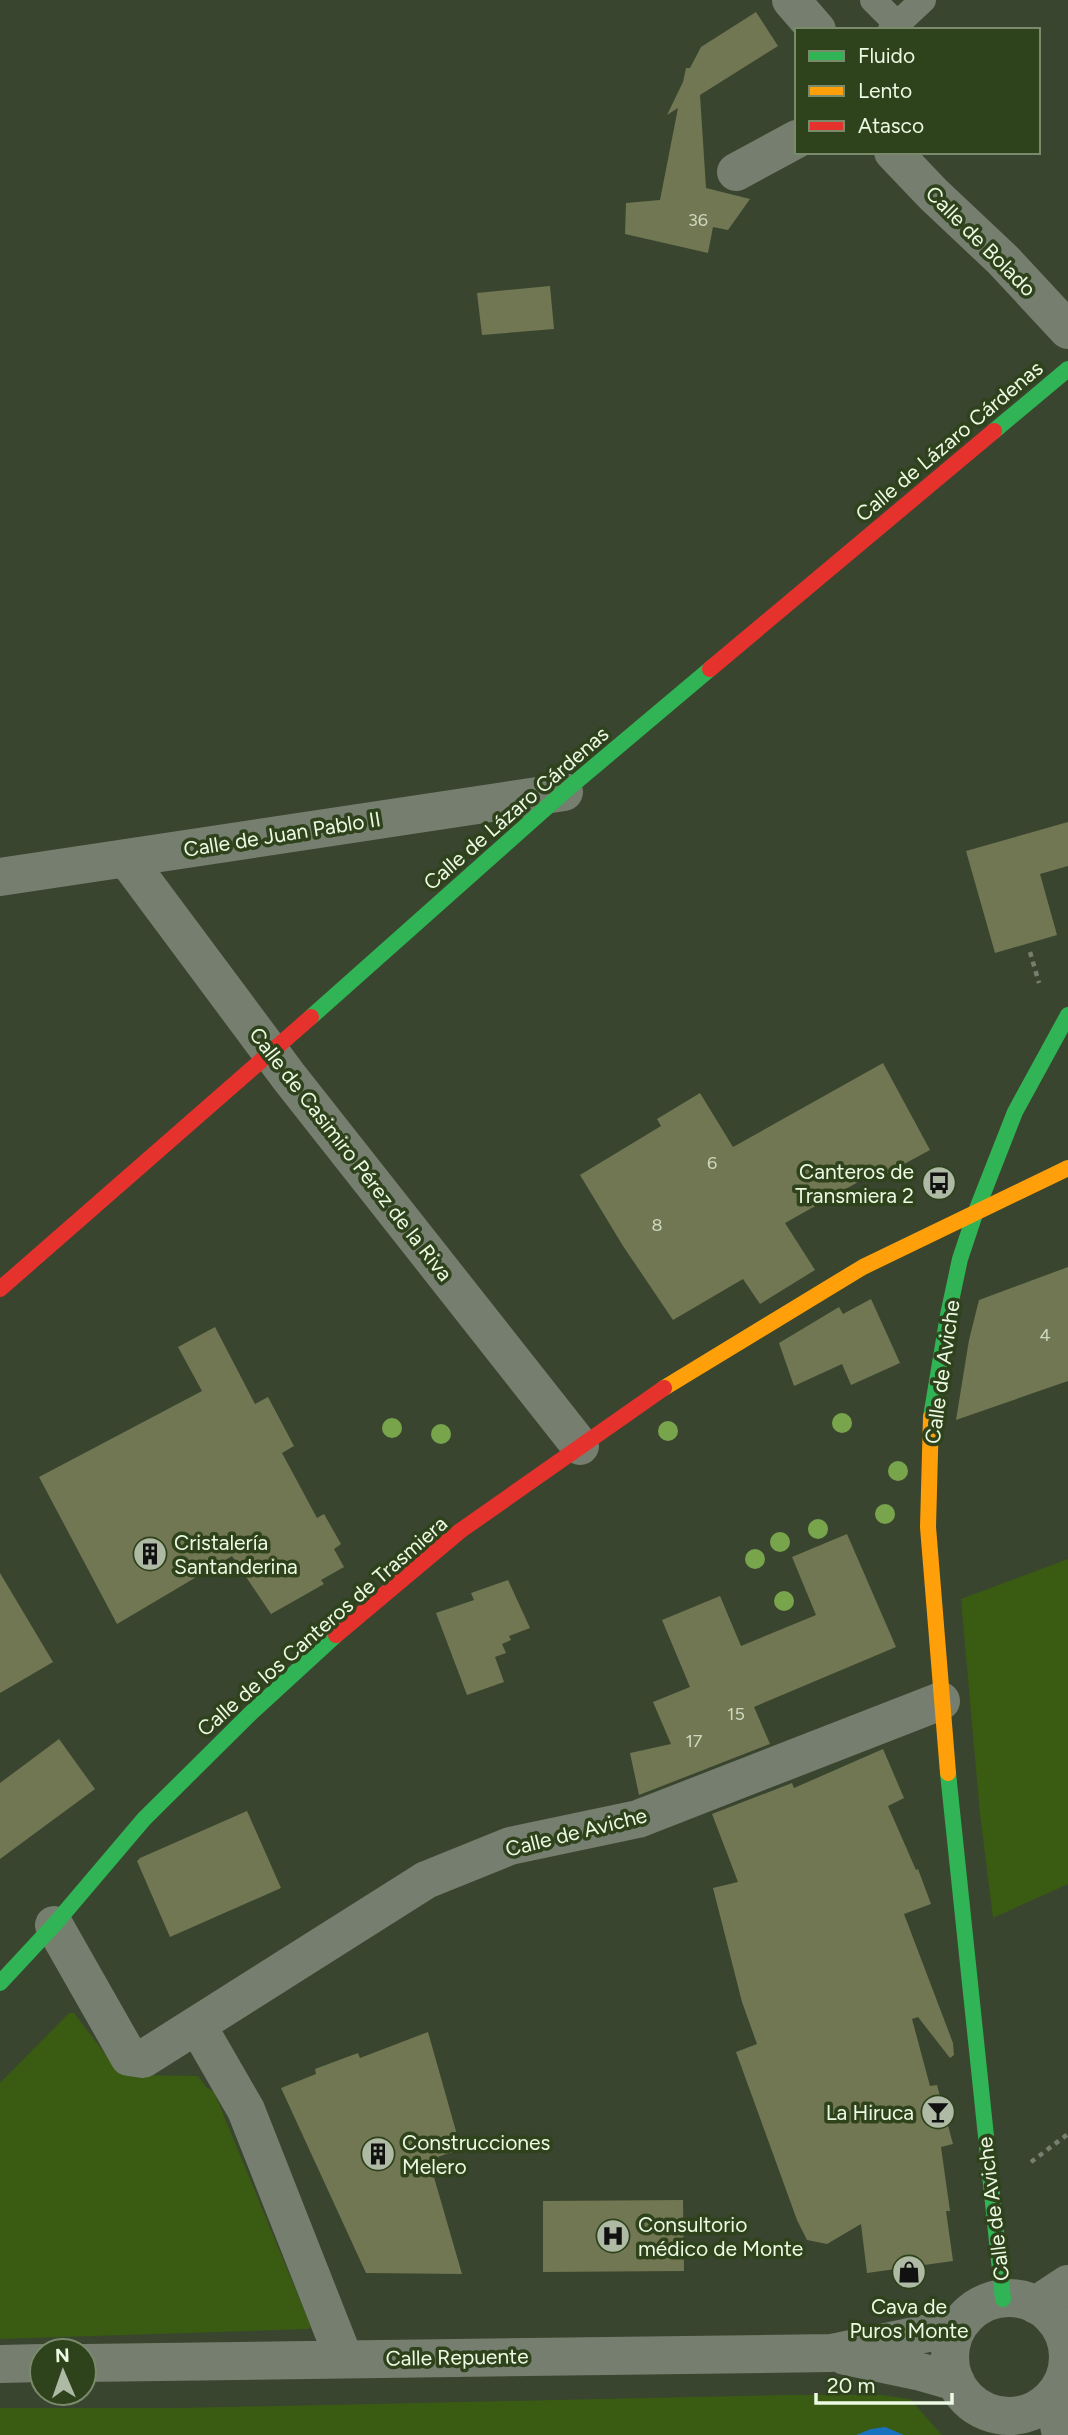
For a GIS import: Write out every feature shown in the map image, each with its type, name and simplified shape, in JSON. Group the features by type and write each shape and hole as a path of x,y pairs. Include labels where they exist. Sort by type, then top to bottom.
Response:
{"street":[{"path":"791,0 815,28"},
{"path":"736,172 795,140"},
{"name":"Calle de Bolado","path":"895,154 1003,260 1068,330"},
{"name":"Calle de Lázaro Cárdenas","path":"0,1289 363,972 564,792 1068,369"},
{"name":"Calle de Juan Pablo II","path":"0,877 564,792"},
{"name":"Calle de Casimiro Pérez de la Riva","path":"126,858 271,1051 579,1446"},
{"name":"Calle de Aviche","path":"1020,2302 990,2191 941,1701 928,1527 931,1418 948,1314 960,1259 975,1214 1015,1111 1068,1015"},
{"path":"975,1214 1068,1168"},
{"name":"Calle de los Canteros de Trasmiera","path":"2,1977 54,1925 144,1819 251,1712 334,1637 460,1531 655,1393 852,1274 975,1214"},
{"name":"Calle de Aviche","path":"54,1925 129,2057 142,2059 426,1880 510,1846 638,1819 941,1701"},
{"path":"197,2025 246,2110 344,2359"},
{"path":"1020,2302 1056,2320 1068,2344 1067,2372 1053,2397 1032,2412 1017,2416 1011,2425 975,2405 964,2395 956,2382 951,2367 951,2351 958,2327 975,2309 1020,2302 1068,2284"},
{"name":"Calle Repuente","path":"98,2363 831,2353 958,2327"},
{"name":"Calle Repuente","path":"831,2353 956,2382"},
{"path":"0,2364 28,2363"},
{"path":"1053,2397 1061,2435"}],"lane":[{"path":"873,0 894,27 923,0"}],"path":[{"path":"1032,2161 1068,2134"}],"green space":[{"path":"1068,1559 1068,1884 993,1918 980,1814 961,1599"},
{"path":"69,2013 74,2013 118,2071 135,2075 198,2076 206,2087 214,2092 311,2327 0,2339 0,2083"},
{"path":"881,2395 910,2399 942,2435 0,2435 0,2408 180,2408"}],"water":[{"path":"885,2427 904,2435 856,2435 871,2429"}],"building":[{"path":"756,12 778,46 700,95 706,188 750,199 728,230 713,227 708,253 625,234 626,203 660,200 678,108 667,115 683,82 686,68 690,68 701,47"},
{"path":"550,286 554,329 482,335 477,293"},
{"path":"1068,822 1068,866 1040,874 1057,935 995,953 966,851"},
{"path":"883,1063 930,1150 880,1177 876,1172 785,1223 815,1270 760,1304 743,1279 673,1320 623,1246 580,1175 661,1126 657,1119 700,1093 733,1147"},
{"path":"1068,1267 1068,1381 956,1420 969,1340 979,1300"},
{"path":"871,1299 900,1363 851,1385 842,1364 794,1386 779,1343 839,1307 843,1314"},
{"path":"215,1327 255,1404 268,1397 294,1446 282,1453 317,1518 324,1514 341,1544 334,1549 344,1567 321,1580 324,1584 271,1614 232,1556 117,1624 39,1477 202,1391 178,1347"},
{"path":"847,1534 896,1647 754,1707 770,1744 639,1795 630,1753 671,1744 653,1702 690,1687 662,1620 720,1596 741,1646 816,1615 792,1557"},
{"path":"0,1573 53,1662 0,1693"},
{"path":"508,1580 530,1628 509,1636 511,1640 502,1644 506,1653 495,1657 504,1682 467,1695 436,1613 474,1600 471,1593"},
{"path":"59,1739 95,1789 0,1859 0,1783"},
{"path":"883,1749 904,1798 888,1806 916,1870 918,1869 931,1904 904,1914 953,2043 954,2055 950,2058 918,2017 912,2019 930,2086 937,2085 953,2144 941,2147 950,2211 946,2211 953,2261 867,2273 861,2224 827,2244 807,2240 797,2220 736,2052 757,2044 742,2002 713,1888 738,1882 712,1814 792,1783 794,1788"},
{"path":"247,1811 281,1888 170,1937 137,1861"},
{"name":"Construcciones Melero","path":"428,2032 461,2149 429,2160 462,2274 366,2273 281,2088 316,2074 315,2069 358,2053 360,2058"},
{"name":"Consultorio médico de Monte","path":"683,2200 684,2271 543,2272 543,2201"}],"traffic: fast":[{"path":"994,431 1068,369"},
{"path":"311,1017 564,792 710,669"},
{"path":"931,1417 960,1259 975,1214 1015,1112 1068,1015"},
{"path":"0,1983 54,1925 144,1819 252,1712 336,1635"},
{"path":"948,1773 1003,2299"}],"traffic: slow":[{"path":"664,1388 863,1267 1068,1168"},
{"path":"931,1417 928,1527 948,1773"}],"traffic: jam":[{"path":"710,669 994,431"},
{"path":"0,1289 311,1017"},
{"path":"336,1635 460,1531 664,1388"}],"place":[{"name":"Canteros de Transmiera 2","path":"939,1183"},
{"name":"Cristalería Santanderina","path":"150,1554"},
{"name":"La Hiruca","path":"938,2112"},
{"name":"Construcciones Melero","path":"378,2154"},
{"name":"Consultorio médico de Monte","path":"613,2236"},
{"name":"Cava de Puros Monte","path":"909,2272"}]}
